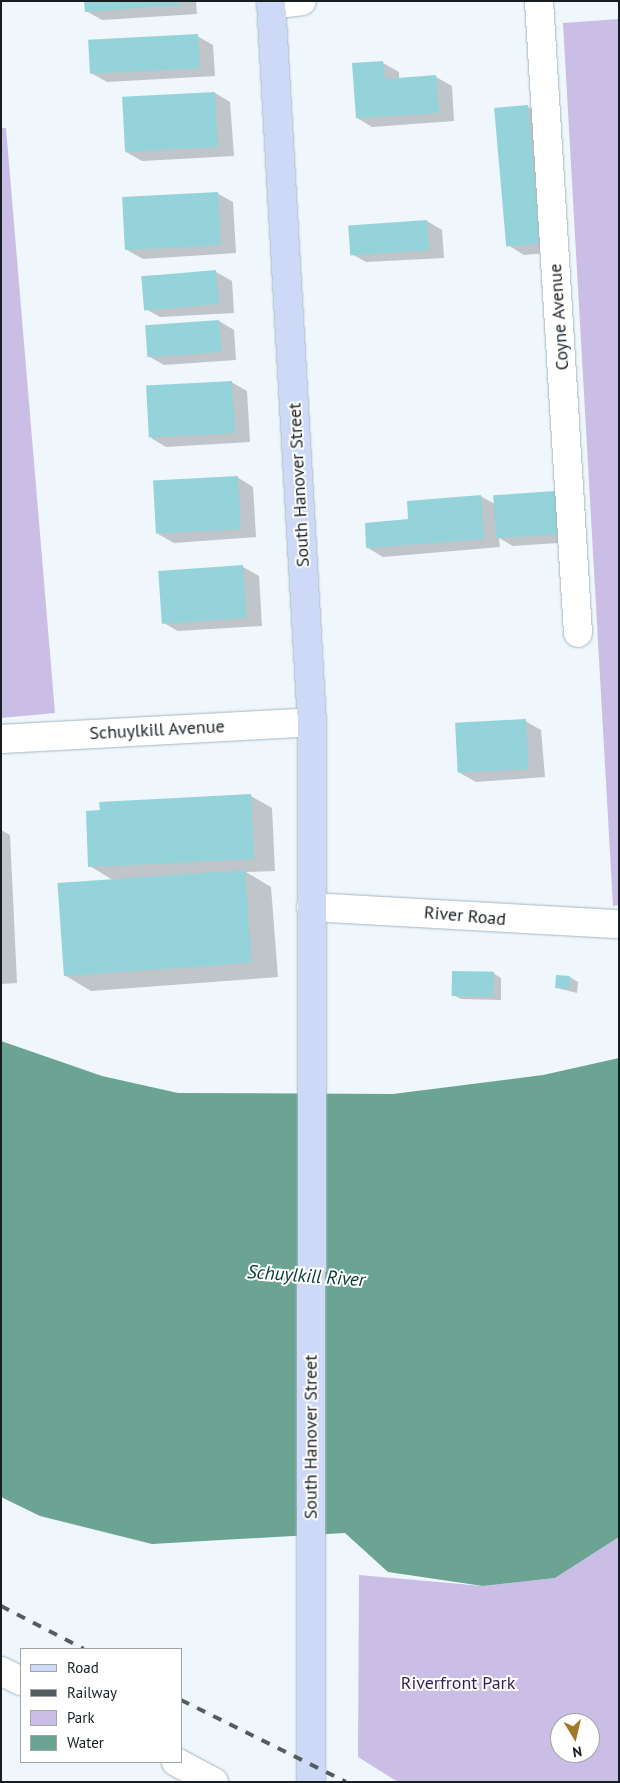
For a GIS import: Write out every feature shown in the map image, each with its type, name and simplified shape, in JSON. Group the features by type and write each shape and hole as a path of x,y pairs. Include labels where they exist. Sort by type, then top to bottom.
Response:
{"main road":[{"name":"South Hanover Street","path":"271,3 312,722 311,1782"}],"street":[{"path":"271,3 302,1"},
{"name":"Coyne Avenue","path":"539,1 578,633"},
{"name":"Schuylkill Avenue","path":"1,739 312,722"},
{"name":"River Road","path":"311,907 619,924"},
{"path":"1,1671 20,1680"},
{"path":"178,1763 214,1782"}],"green space":[{"path":"619,19 619,905 613,906 563,23"},
{"path":"1,128 6,128 55,713 1,718"},
{"name":"Riverfront Park","path":"619,1537 619,1782 398,1782 358,1757 359,1575 483,1586 555,1578"}],"water":[{"name":"Schuylkill River","path":"1,1041 102,1076 178,1093 393,1094 543,1075 619,1058 619,1537 555,1578 483,1586 388,1572 345,1533 152,1544 40,1516 1,1497"}],"building":[{"path":"84,1 181,1 181,5 85,12"},
{"path":"198,34 200,68 90,74 88,40"},
{"path":"383,61 385,79 436,75 439,113 356,118 352,63"},
{"path":"215,92 218,147 125,152 122,97"},
{"path":"528,105 540,243 506,246 494,108"},
{"path":"218,192 221,245 125,250 122,197"},
{"path":"427,220 429,250 350,255 348,226"},
{"path":"216,270 219,304 144,310 141,277"},
{"path":"219,320 221,352 147,357 145,325"},
{"path":"232,381 235,433 149,437 146,386"},
{"path":"238,476 241,529 156,533 153,480"},
{"path":"555,491 558,534 496,538 493,495"},
{"path":"481,495 484,539 366,548 365,523 408,519 407,501"},
{"path":"243,565 247,618 162,624 158,571"},
{"path":"526,719 529,769 458,773 455,723"},
{"path":"251,794 254,859 88,867 86,811 100,810 99,802"},
{"path":"245,870 251,963 64,976 57,883"},
{"path":"452,971 494,972 494,997 452,996"},
{"path":"556,975 570,976 569,989 555,988"}],"railway":[{"path":"1,1606 82,1648"},
{"path":"182,1700 346,1782"}]}
